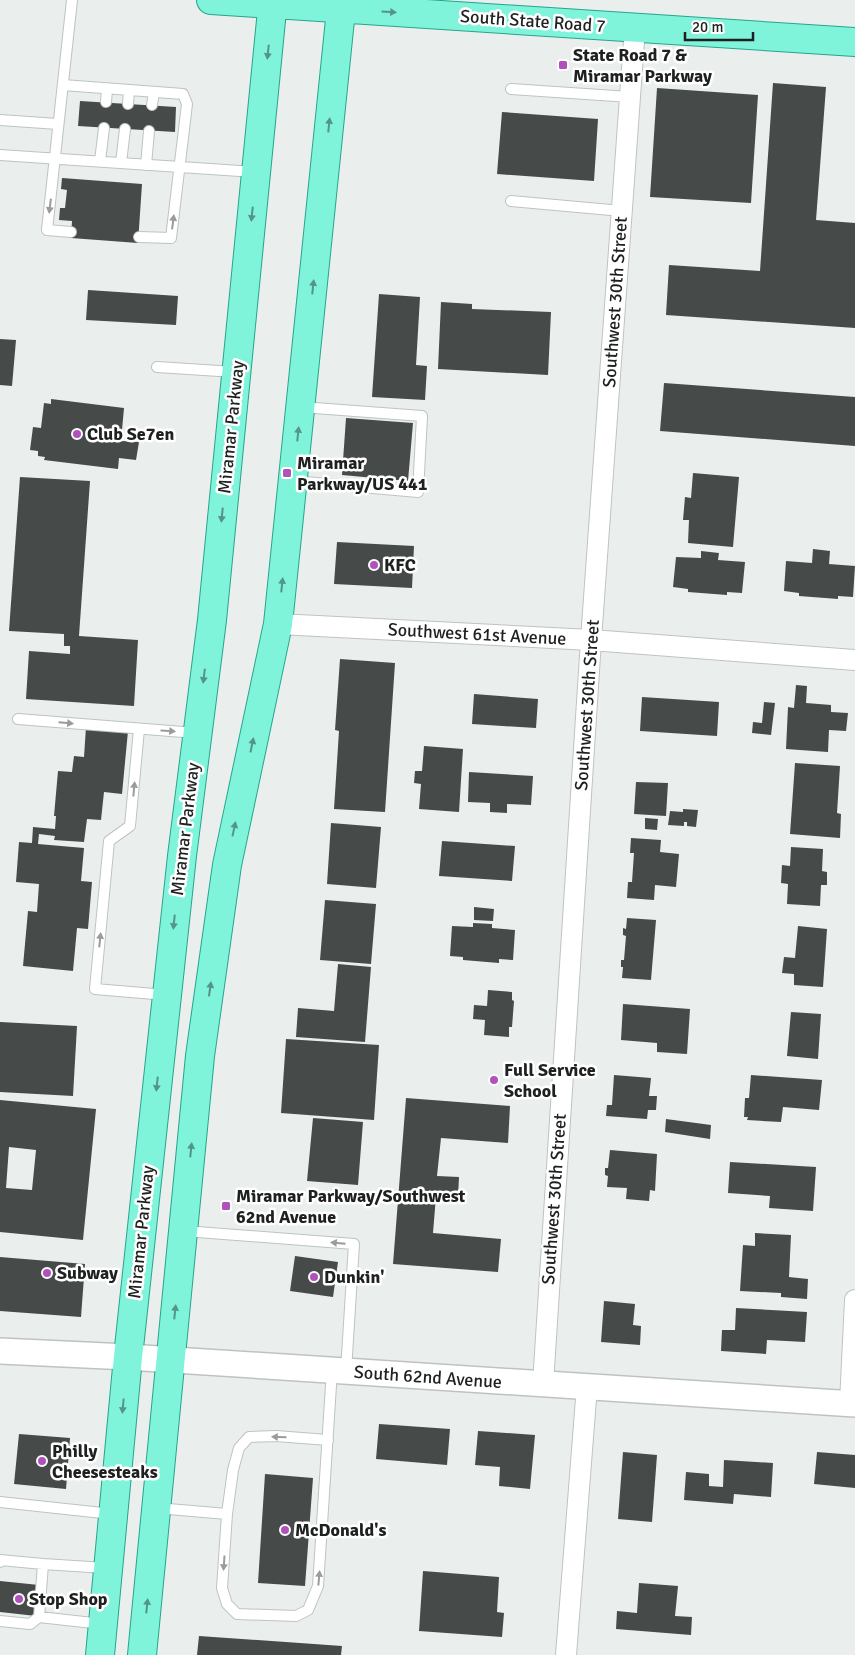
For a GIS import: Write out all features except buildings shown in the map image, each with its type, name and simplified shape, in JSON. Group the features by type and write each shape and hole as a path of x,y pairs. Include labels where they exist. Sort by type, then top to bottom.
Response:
{"main road":[{"name":"South State Road 7","path":"211,0 341,4 855,42"},
{"name":"Miramar Parkway","path":"100,1655 128,1357 182,856 212,620 273,2"},
{"path":"142,1655 200,1056 227,865 278,624 341,4"}],"street":[{"name":"Southwest 30th Street","path":"543,1384 591,640 635,27"},
{"name":"Southwest 61st Avenue","path":"278,624 591,640 855,660"},
{"path":"852,1403 855,1300"},
{"name":"South 62nd Avenue","path":"0,1351 128,1357 852,1403"},
{"path":"566,1655 586,1386"}],"lane":[{"path":"71,232 47,230 72,0"},
{"path":"62,85 183,94 187,104 171,238 139,237"},
{"path":"106,102 108,88"},
{"path":"511,89 630,97"},
{"path":"128,104 129,90"},
{"path":"152,106 154,92"},
{"path":"0,120 58,124"},
{"path":"100,161 104,128"},
{"path":"121,163 125,129"},
{"path":"146,164 149,131"},
{"path":"0,155 256,172"},
{"path":"511,201 622,211"},
{"path":"157,367 236,372"},
{"path":"293,481 418,492 422,416 300,407"},
{"path":"18,719 197,733"},
{"path":"139,729 130,826 110,842 95,989 167,995"},
{"path":"183,1230 354,1244 350,1312 328,1440 318,1586 308,1610 296,1616 237,1614 227,1604 222,1588 227,1514 233,1470 239,1448 249,1437 276,1436 328,1440"},
{"path":"0,1502 113,1514"},
{"path":"156,1508 227,1514"},
{"path":"0,1562 0,1560 108,1568"},
{"path":"39,1618 43,1564"},
{"path":"0,1621 30,1624 39,1618 103,1624"}],"place":[{"name":"State Road 7 & Miramar Parkway","path":"563,65"},
{"name":"Club Se7en","path":"77,434"},
{"name":"Miramar Parkway/US 441","path":"287,473"},
{"name":"KFC","path":"374,565"},
{"name":"Full Service School","path":"494,1080"},
{"name":"Miramar Parkway/Southwest 62nd Avenue","path":"226,1206"},
{"name":"Subway","path":"47,1273"},
{"name":"Dunkin'","path":"314,1277"},
{"name":"Philly Cheesesteaks","path":"42,1461"},
{"name":"McDonald's","path":"285,1530"},
{"name":"Stop Shop","path":"19,1599"}]}
